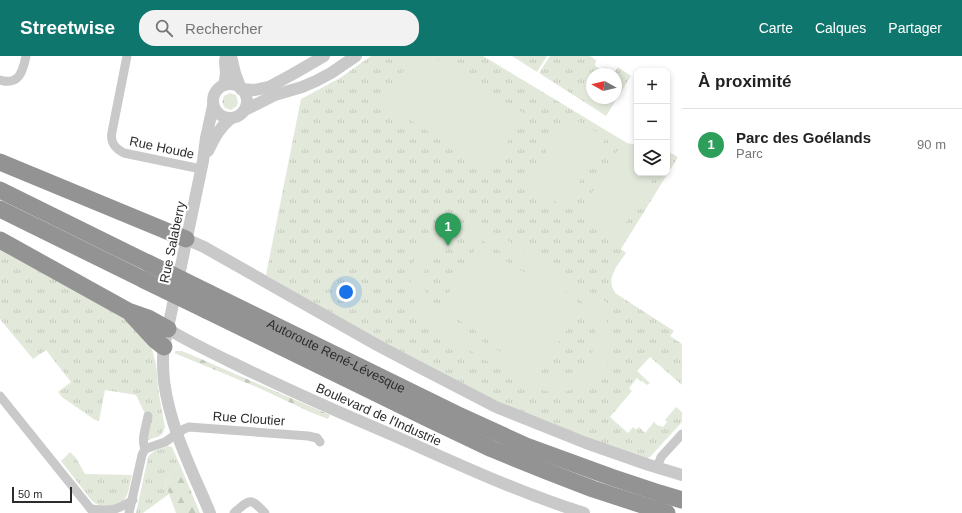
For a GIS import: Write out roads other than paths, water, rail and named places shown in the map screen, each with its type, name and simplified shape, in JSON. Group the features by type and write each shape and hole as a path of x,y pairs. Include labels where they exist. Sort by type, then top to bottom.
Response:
{"highway":[{"path":"0,162 186,239"},
{"name":"Autoroute René-Lévesque","path":"0,190 451,411 514,440 604,475 682,500"},
{"name":"Autoroute René-Lévesque","path":"0,209 492,449 593,489 668,513"},
{"path":"0,240 128,311 148,318 168,329"},
{"path":"128,311 155,340 164,347"}],"street":[{"path":"0,80 12,81 18,77 23,70 26,56"},
{"name":"Rue Houde","path":"127,56 111,141 124,153 202,165"},
{"path":"224,85 226,74 226,56"},
{"path":"231,56 241,89"},
{"path":"241,89 254,90 269,87 324,56"},
{"path":"244,110 270,97 316,81 356,56"},
{"path":"233,84 241,89 245,93 247,100 241,114 237,117 225,118 218,114 213,106 213,101 215,93 219,88 224,85 233,84"},
{"name":"Rue Salaberry","path":"210,513 170,414 163,368 164,347 213,106"},
{"name":"Rue Salaberry","path":"202,165 217,133 230,118"},
{"path":"186,239 204,247 377,345 475,396 560,433 682,476"},
{"name":"Boulevard de l'Industrie","path":"168,329 249,371 326,407 498,481 578,512"},
{"path":"0,396 93,511 113,510 133,500"},
{"path":"145,449 143,439 148,416"},
{"name":"Rue Cloutier","path":"177,434 189,427 308,436 316,438 320,442"},
{"path":"129,513 142,455 145,449 165,442 177,434"},
{"path":"657,468 661,457 682,434"},
{"path":"234,513 247,502 252,501 265,513"}],"place":[{"name":"Parc des Goélands","path":"448,246"}]}
